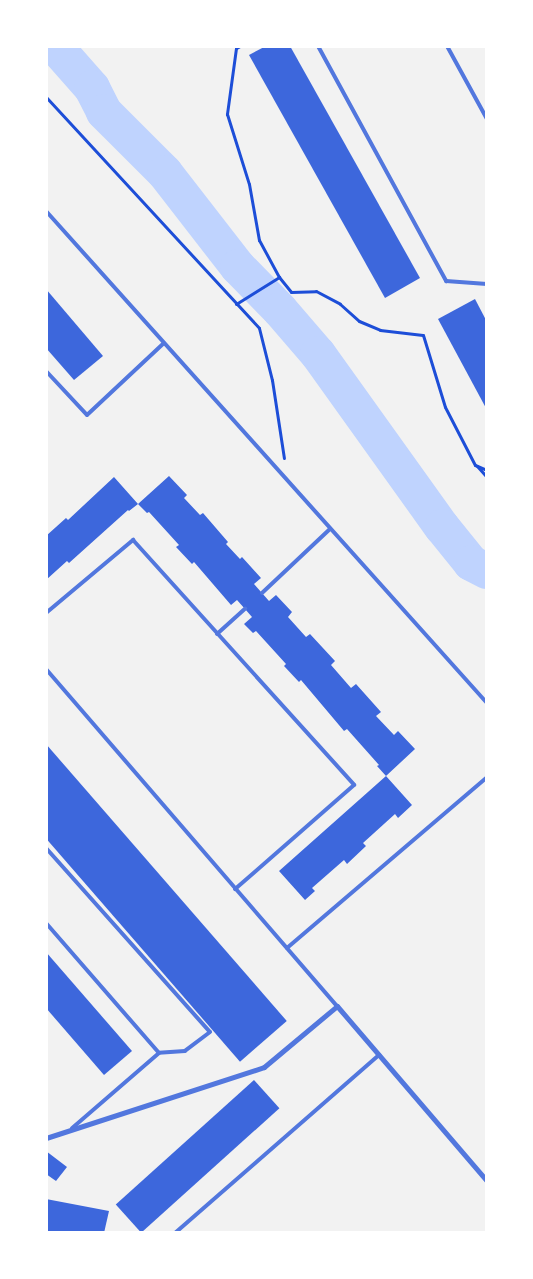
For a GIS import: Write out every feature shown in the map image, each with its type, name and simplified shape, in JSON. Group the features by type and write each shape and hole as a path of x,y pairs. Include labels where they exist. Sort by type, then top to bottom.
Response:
{"street":[{"path":"46,1138 264,1067 337,1006 487,1181"}],"lane":[{"path":"318,46 446,281 487,284"},
{"path":"447,46 487,119"},
{"path":"46,211 487,703"},
{"path":"46,371 87,415 164,343"},
{"path":"262,593 330,529"},
{"path":"46,613 133,540 354,785 235,888"},
{"path":"218,634 245,609"},
{"path":"46,669 337,1006"},
{"path":"286,948 487,777"},
{"path":"46,848 210,1032 186,1051 159,1053 72,1128"},
{"path":"46,923 159,1053"},
{"path":"175,1233 378,1055"}],"path":[{"path":"240,46 236,48 227,114 249,184 259,240 279,277 291,292 316,292 340,304 359,320 380,330 422,335 445,407 475,465 487,477"},
{"path":"46,97 259,328 272,380 289,482"},
{"path":"236,304 279,277"},
{"path":"475,465 487,470"}],"building":[{"path":"266,46 290,46 420,278 385,298 249,55"},
{"path":"46,289 103,356 74,380 46,348"},
{"path":"475,299 487,322 487,410 438,319"},
{"path":"169,476 187,495 184,498 200,515 203,513 228,542 226,544 240,559 242,557 261,578 254,584 269,601 276,595 292,612 288,617 306,637 310,634 335,661 331,665 351,688 356,684 381,712 376,716 394,735 398,731 415,749 386,776 377,766 379,765 347,729 344,731 301,680 299,682 284,666 286,664 256,631 253,633 244,624 252,617 237,600 231,605 194,562 192,564 176,547 179,545 149,512 147,513 138,504"},
{"path":"114,477 138,504 128,510 69,563 67,561 46,580 46,536 66,518 68,520"},
{"path":"46,744 287,1021 240,1062 46,839"},
{"path":"386,776 412,805 398,818 395,814 363,843 366,846 347,864 344,860 312,888 315,891 305,900 279,871"},
{"path":"46,952 132,1051 104,1075 46,1008"},
{"path":"254,1080 279,1108 141,1233 116,1204"},
{"path":"46,1151 67,1167 56,1181 46,1174"},
{"path":"46,1199 109,1211 104,1233 46,1233"}],"waterway":[{"path":"55,46 92,88 104,112 165,173 238,267 280,310 318,354 442,527 471,563 487,571"}]}
